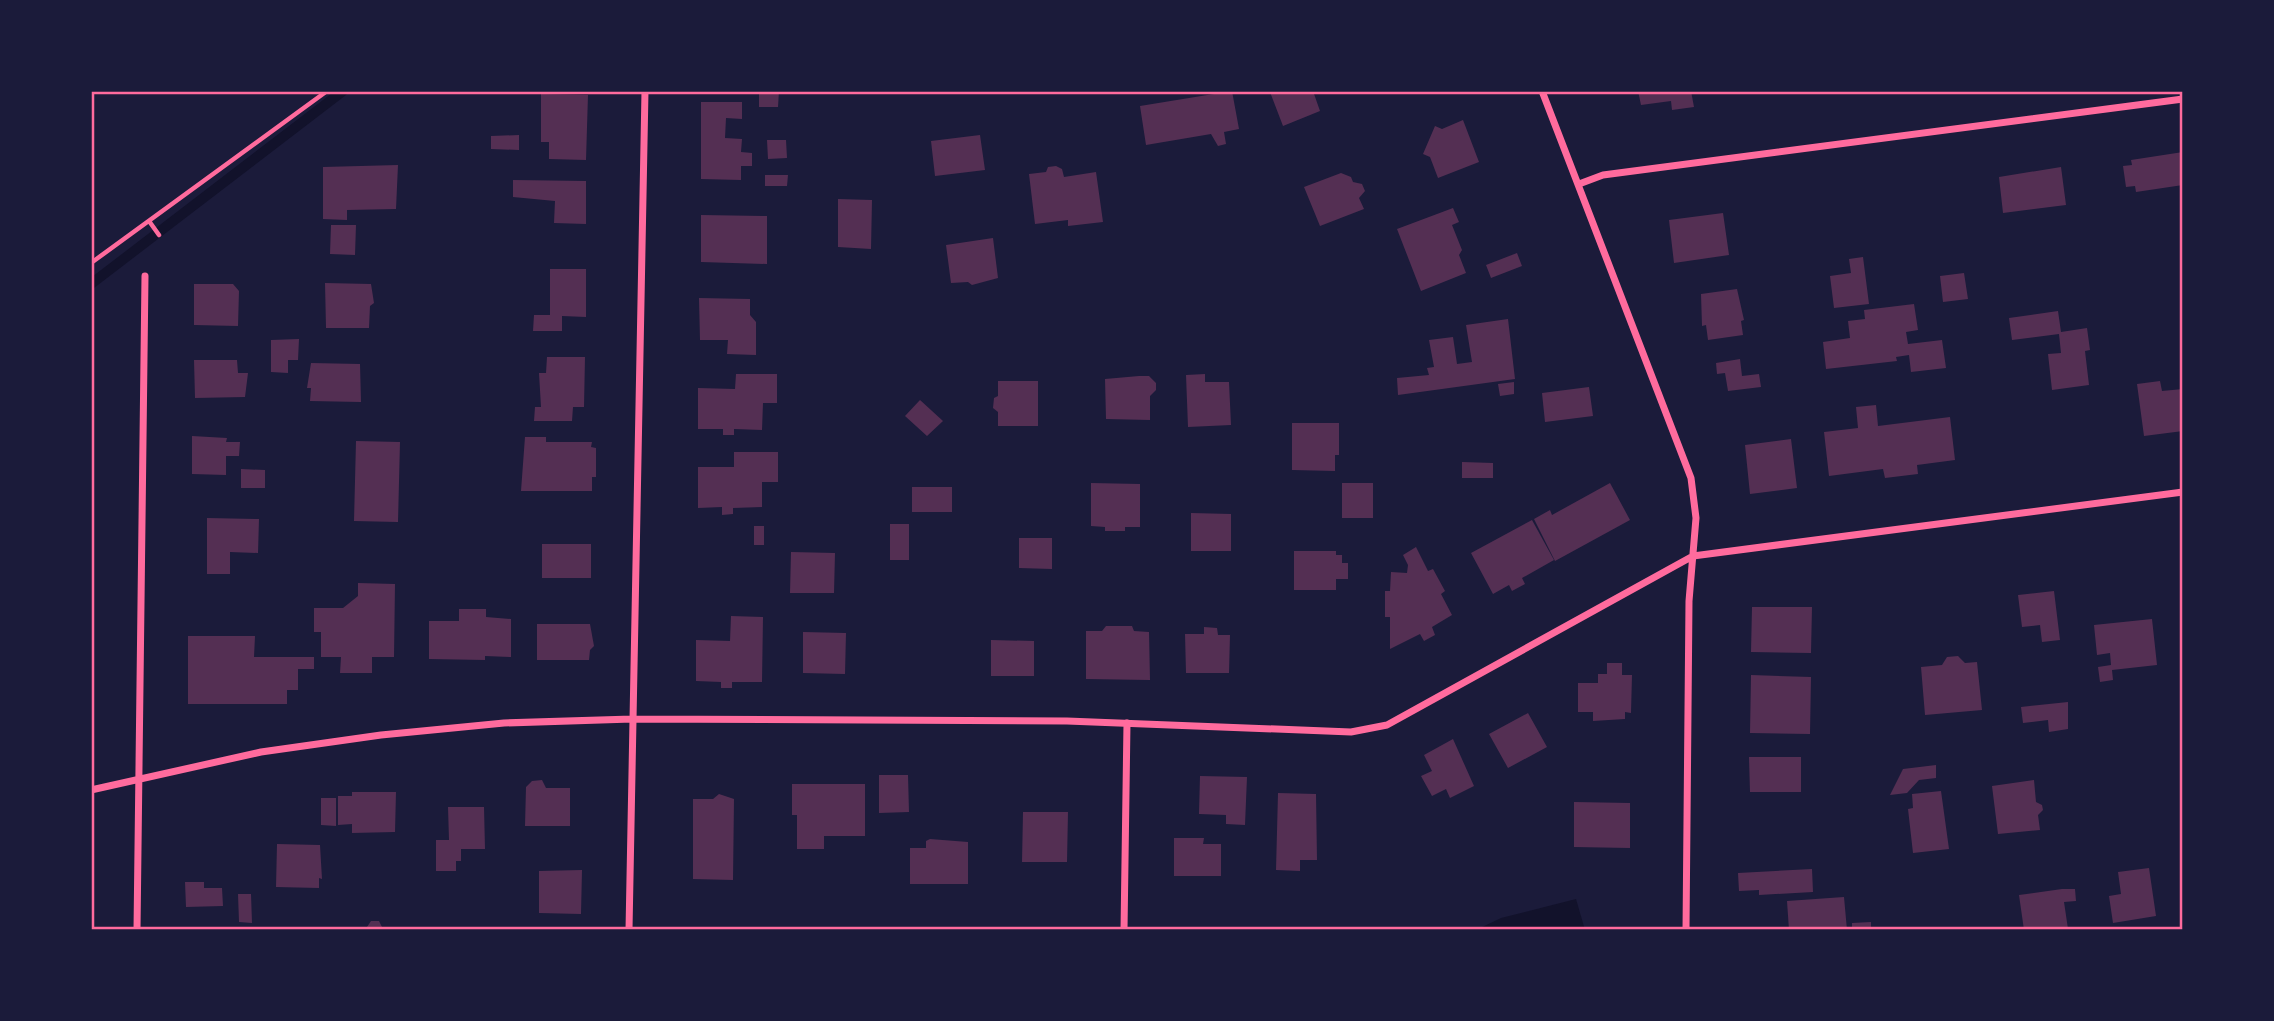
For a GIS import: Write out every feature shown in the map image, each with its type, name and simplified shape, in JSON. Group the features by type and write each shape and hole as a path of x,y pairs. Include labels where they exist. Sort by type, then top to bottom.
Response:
{"street":[{"path":"629,930 645,91"},
{"path":"1542,91 1691,478 1696,518 1689,601 1686,930"},
{"path":"1579,184 1604,175 2183,99"},
{"path":"136,930 145,276"},
{"path":"91,790 261,752 382,735 504,723 632,719 1127,723 1351,732 1387,725 1693,556 2183,492"},
{"path":"1124,930 1127,723"}],"path":[{"path":"91,263 327,91"},
{"path":"149,221 159,235"}],"shaded area":[{"path":"1576,899 1585,930 1476,930 1501,918"}],"building":[{"path":"759,91 779,91 778,107 759,107"},
{"path":"1232,91 1239,129 1224,132 1226,144 1218,146 1211,134 1146,145 1140,106"},
{"path":"1313,91 1320,111 1283,126 1270,92"},
{"path":"1638,91 1691,91 1694,107 1672,110 1671,101 1641,105"},
{"path":"541,94 588,95 586,160 549,159 549,142 541,142"},
{"path":"701,102 742,102 742,119 726,118 725,138 742,139 741,152 752,153 752,166 741,166 741,180 701,179"},
{"path":"1463,120 1479,162 1438,178 1430,157 1423,154 1435,126 1442,129"},
{"path":"519,135 519,150 491,149 491,136"},
{"path":"980,135 985,170 935,176 931,141"},
{"path":"767,140 786,140 787,158 768,159"},
{"path":"2183,152 2183,185 2136,192 2135,186 2126,187 2123,166 2132,165 2131,160"},
{"path":"398,165 396,209 347,210 347,220 323,219 323,167"},
{"path":"1056,166 1062,169 1064,177 1096,172 1103,222 1068,226 1068,220 1035,224 1029,174 1046,172 1048,167"},
{"path":"2061,167 2066,205 2003,213 1999,177"},
{"path":"1341,173 1351,177 1353,182 1362,184 1365,191 1359,198 1364,209 1320,226 1304,187"},
{"path":"765,175 788,175 787,186 765,186"},
{"path":"513,180 586,181 586,224 554,223 555,201 513,197"},
{"path":"838,199 872,200 871,249 838,247"},
{"path":"1453,208 1459,222 1452,225 1462,250 1459,255 1466,273 1421,291 1397,229"},
{"path":"1723,213 1729,255 1674,263 1669,220"},
{"path":"701,215 767,216 767,264 701,262"},
{"path":"331,225 356,225 355,255 330,254"},
{"path":"993,238 998,278 972,285 968,282 951,283 946,245"},
{"path":"1517,253 1522,266 1491,278 1486,265"},
{"path":"1863,257 1869,304 1834,308 1830,276 1851,273 1849,259"},
{"path":"550,269 586,269 586,317 562,316 562,331 533,331 534,315 550,315"},
{"path":"1964,273 1968,299 1943,302 1940,276"},
{"path":"325,283 371,284 374,303 370,306 369,328 326,328"},
{"path":"194,284 233,284 239,291 238,326 194,325"},
{"path":"1737,289 1744,320 1741,321 1743,335 1708,340 1706,325 1702,326 1701,294"},
{"path":"699,298 750,299 750,315 756,322 756,355 727,354 728,340 700,340"},
{"path":"1914,304 1918,330 1906,332 1908,344 1942,340 1946,368 1911,372 1909,355 1896,357 1897,361 1826,369 1823,342 1850,338 1848,321 1865,319 1864,310"},
{"path":"2058,311 2061,332 2087,328 2090,350 2085,351 2089,385 2052,390 2048,354 2061,353 2059,334 2012,340 2009,318"},
{"path":"1508,319 1515,379 1398,395 1397,378 1429,375 1427,368 1434,367 1429,340 1453,337 1457,364 1472,362 1466,325"},
{"path":"299,339 298,360 288,360 288,373 271,372 271,340"},
{"path":"547,357 585,357 584,407 573,407 572,421 534,421 535,407 541,407 539,373 546,373"},
{"path":"1740,359 1742,376 1759,374 1761,387 1728,391 1725,373 1717,374 1716,363"},
{"path":"194,360 237,360 238,373 248,373 245,397 195,398"},
{"path":"311,363 360,364 361,402 310,401 311,388 307,388"},
{"path":"736,374 777,374 777,403 763,403 762,430 734,429 734,435 723,435 723,429 698,429 698,388 735,389"},
{"path":"1205,374 1205,382 1229,382 1231,425 1188,427 1186,375"},
{"path":"1149,376 1156,383 1156,390 1150,396 1150,420 1106,419 1105,379"},
{"path":"998,381 1038,381 1038,426 998,426 998,412 993,408 994,398 998,396"},
{"path":"2160,381 2162,391 2183,389 2183,431 2144,436 2137,384"},
{"path":"1514,382 1514,394 1500,396 1498,384"},
{"path":"1589,387 1593,416 1545,422 1542,393"},
{"path":"920,400 943,421 927,436 905,416"},
{"path":"1876,405 1878,426 1950,417 1955,460 1917,465 1918,474 1885,478 1883,469 1829,476 1824,432 1858,428 1856,407"},
{"path":"1292,423 1339,423 1339,455 1335,455 1335,471 1292,470"},
{"path":"192,436 227,438 226,442 240,442 239,456 226,456 226,475 192,474"},
{"path":"525,437 546,437 546,442 592,442 591,447 596,448 596,477 592,477 592,491 521,491"},
{"path":"1791,439 1797,488 1750,494 1745,445"},
{"path":"356,441 400,442 398,522 354,521"},
{"path":"734,452 778,452 778,482 762,482 762,507 733,508 733,514 722,515 722,507 698,508 698,467 734,467"},
{"path":"1462,462 1493,463 1493,478 1462,478"},
{"path":"241,469 265,470 265,488 241,488"},
{"path":"1091,483 1140,484 1140,527 1125,527 1125,531 1105,531 1105,527 1091,526"},
{"path":"1342,483 1373,483 1373,518 1342,518"},
{"path":"1610,483 1630,520 1555,561 1534,519 1550,510 1552,515"},
{"path":"912,487 952,487 952,512 912,512"},
{"path":"1191,513 1231,514 1231,551 1191,551"},
{"path":"207,518 259,519 258,553 230,552 230,574 207,574"},
{"path":"1532,520 1554,560 1522,578 1525,584 1512,591 1509,585 1493,594 1471,553"},
{"path":"890,524 909,524 909,560 890,560"},
{"path":"754,526 764,526 764,545 754,545"},
{"path":"1019,538 1052,538 1052,569 1019,568"},
{"path":"542,544 591,544 591,578 542,578"},
{"path":"1416,547 1428,571 1433,569 1445,591 1441,594 1452,615 1432,627 1435,635 1424,641 1420,634 1390,649 1390,617 1385,617 1385,591 1390,591 1391,572 1407,573 1408,565 1403,555"},
{"path":"1294,551 1336,551 1336,555 1342,555 1342,563 1348,563 1348,579 1336,579 1336,590 1294,590"},
{"path":"791,552 835,553 834,593 790,593"},
{"path":"358,583 395,584 394,657 372,657 372,673 340,673 341,657 321,657 321,632 314,632 314,608 343,608 358,596"},
{"path":"2054,591 2060,640 2042,642 2040,625 2022,627 2018,595"},
{"path":"1752,607 1812,607 1811,653 1751,652"},
{"path":"459,609 486,609 486,617 511,619 511,657 485,656 485,660 429,659 429,621 459,621"},
{"path":"731,616 763,617 762,682 732,682 732,688 721,688 721,682 696,681 696,640 730,641"},
{"path":"2152,619 2157,665 2112,670 2113,680 2100,682 2098,667 2111,665 2110,653 2097,655 2094,625"},
{"path":"537,624 590,624 594,646 590,650 589,660 537,660"},
{"path":"1106,626 1132,626 1134,631 1149,632 1150,680 1086,679 1086,631 1102,631"},
{"path":"1204,627 1217,628 1218,635 1230,635 1229,673 1186,673 1185,634 1204,634"},
{"path":"803,632 846,633 845,674 803,673"},
{"path":"188,636 255,636 254,657 314,657 314,669 298,669 298,690 287,690 287,704 188,704"},
{"path":"991,640 1034,641 1034,676 991,676"},
{"path":"1958,656 1965,663 1977,662 1982,710 1925,715 1921,667 1942,665 1947,657"},
{"path":"1607,663 1622,663 1622,675 1632,675 1631,713 1625,712 1625,719 1593,721 1593,712 1578,712 1578,683 1598,683 1598,674 1607,674"},
{"path":"1751,675 1811,677 1810,734 1750,733"},
{"path":"2068,702 2068,729 2049,732 2048,720 2023,723 2021,707"},
{"path":"1528,713 1547,747 1508,768 1489,734"},
{"path":"1453,739 1474,786 1450,798 1446,789 1432,796 1421,776 1432,771 1424,755"},
{"path":"1749,757 1801,757 1801,792 1750,792"},
{"path":"1936,765 1936,778 1919,780 1907,793 1890,795 1903,769"},
{"path":"879,775 908,775 909,812 879,813"},
{"path":"1200,776 1247,777 1245,825 1226,824 1226,815 1199,814"},
{"path":"542,780 546,788 570,788 570,826 525,826 526,787 532,781"},
{"path":"2034,780 2036,802 2042,805 2043,810 2038,815 2040,830 1998,834 1992,786"},
{"path":"792,784 865,784 865,836 824,836 824,849 797,849 797,815 792,815"},
{"path":"1941,791 1949,849 1913,853 1908,809 1913,808 1912,794"},
{"path":"352,792 396,792 395,832 352,833 352,824 338,825 338,796 352,796"},
{"path":"1278,793 1316,794 1317,860 1300,860 1300,871 1276,870"},
{"path":"719,794 734,799 733,880 693,879 693,799 713,799"},
{"path":"321,798 336,798 336,826 321,825"},
{"path":"1574,802 1630,803 1630,848 1574,847"},
{"path":"448,807 484,807 485,849 461,849 461,861 456,861 456,871 436,871 436,840 449,840"},
{"path":"1023,812 1068,812 1067,862 1022,862"},
{"path":"1174,838 1204,838 1203,844 1221,844 1221,876 1174,876"},
{"path":"926,841 968,842 968,884 910,884 910,848 926,848"},
{"path":"277,844 320,845 322,879 319,878 319,888 276,887"},
{"path":"2149,868 2156,916 2113,923 2109,896 2121,894 2118,872"},
{"path":"1812,869 1813,892 1759,895 1759,890 1739,891 1738,873"},
{"path":"582,870 581,914 539,913 539,871"},
{"path":"185,882 204,882 204,888 222,888 223,906 186,907"},
{"path":"2075,889 2076,901 2064,902 2068,929 2024,930 2019,895"},
{"path":"238,894 251,894 252,923 239,922"},
{"path":"1844,897 1847,930 1789,930 1787,901"},
{"path":"371,921 379,921 382,927 398,927 398,930 350,930 367,927"},
{"path":"1871,922 1871,930 1852,930 1852,923"}],"waterway":[{"path":"91,284 343,91"}]}
